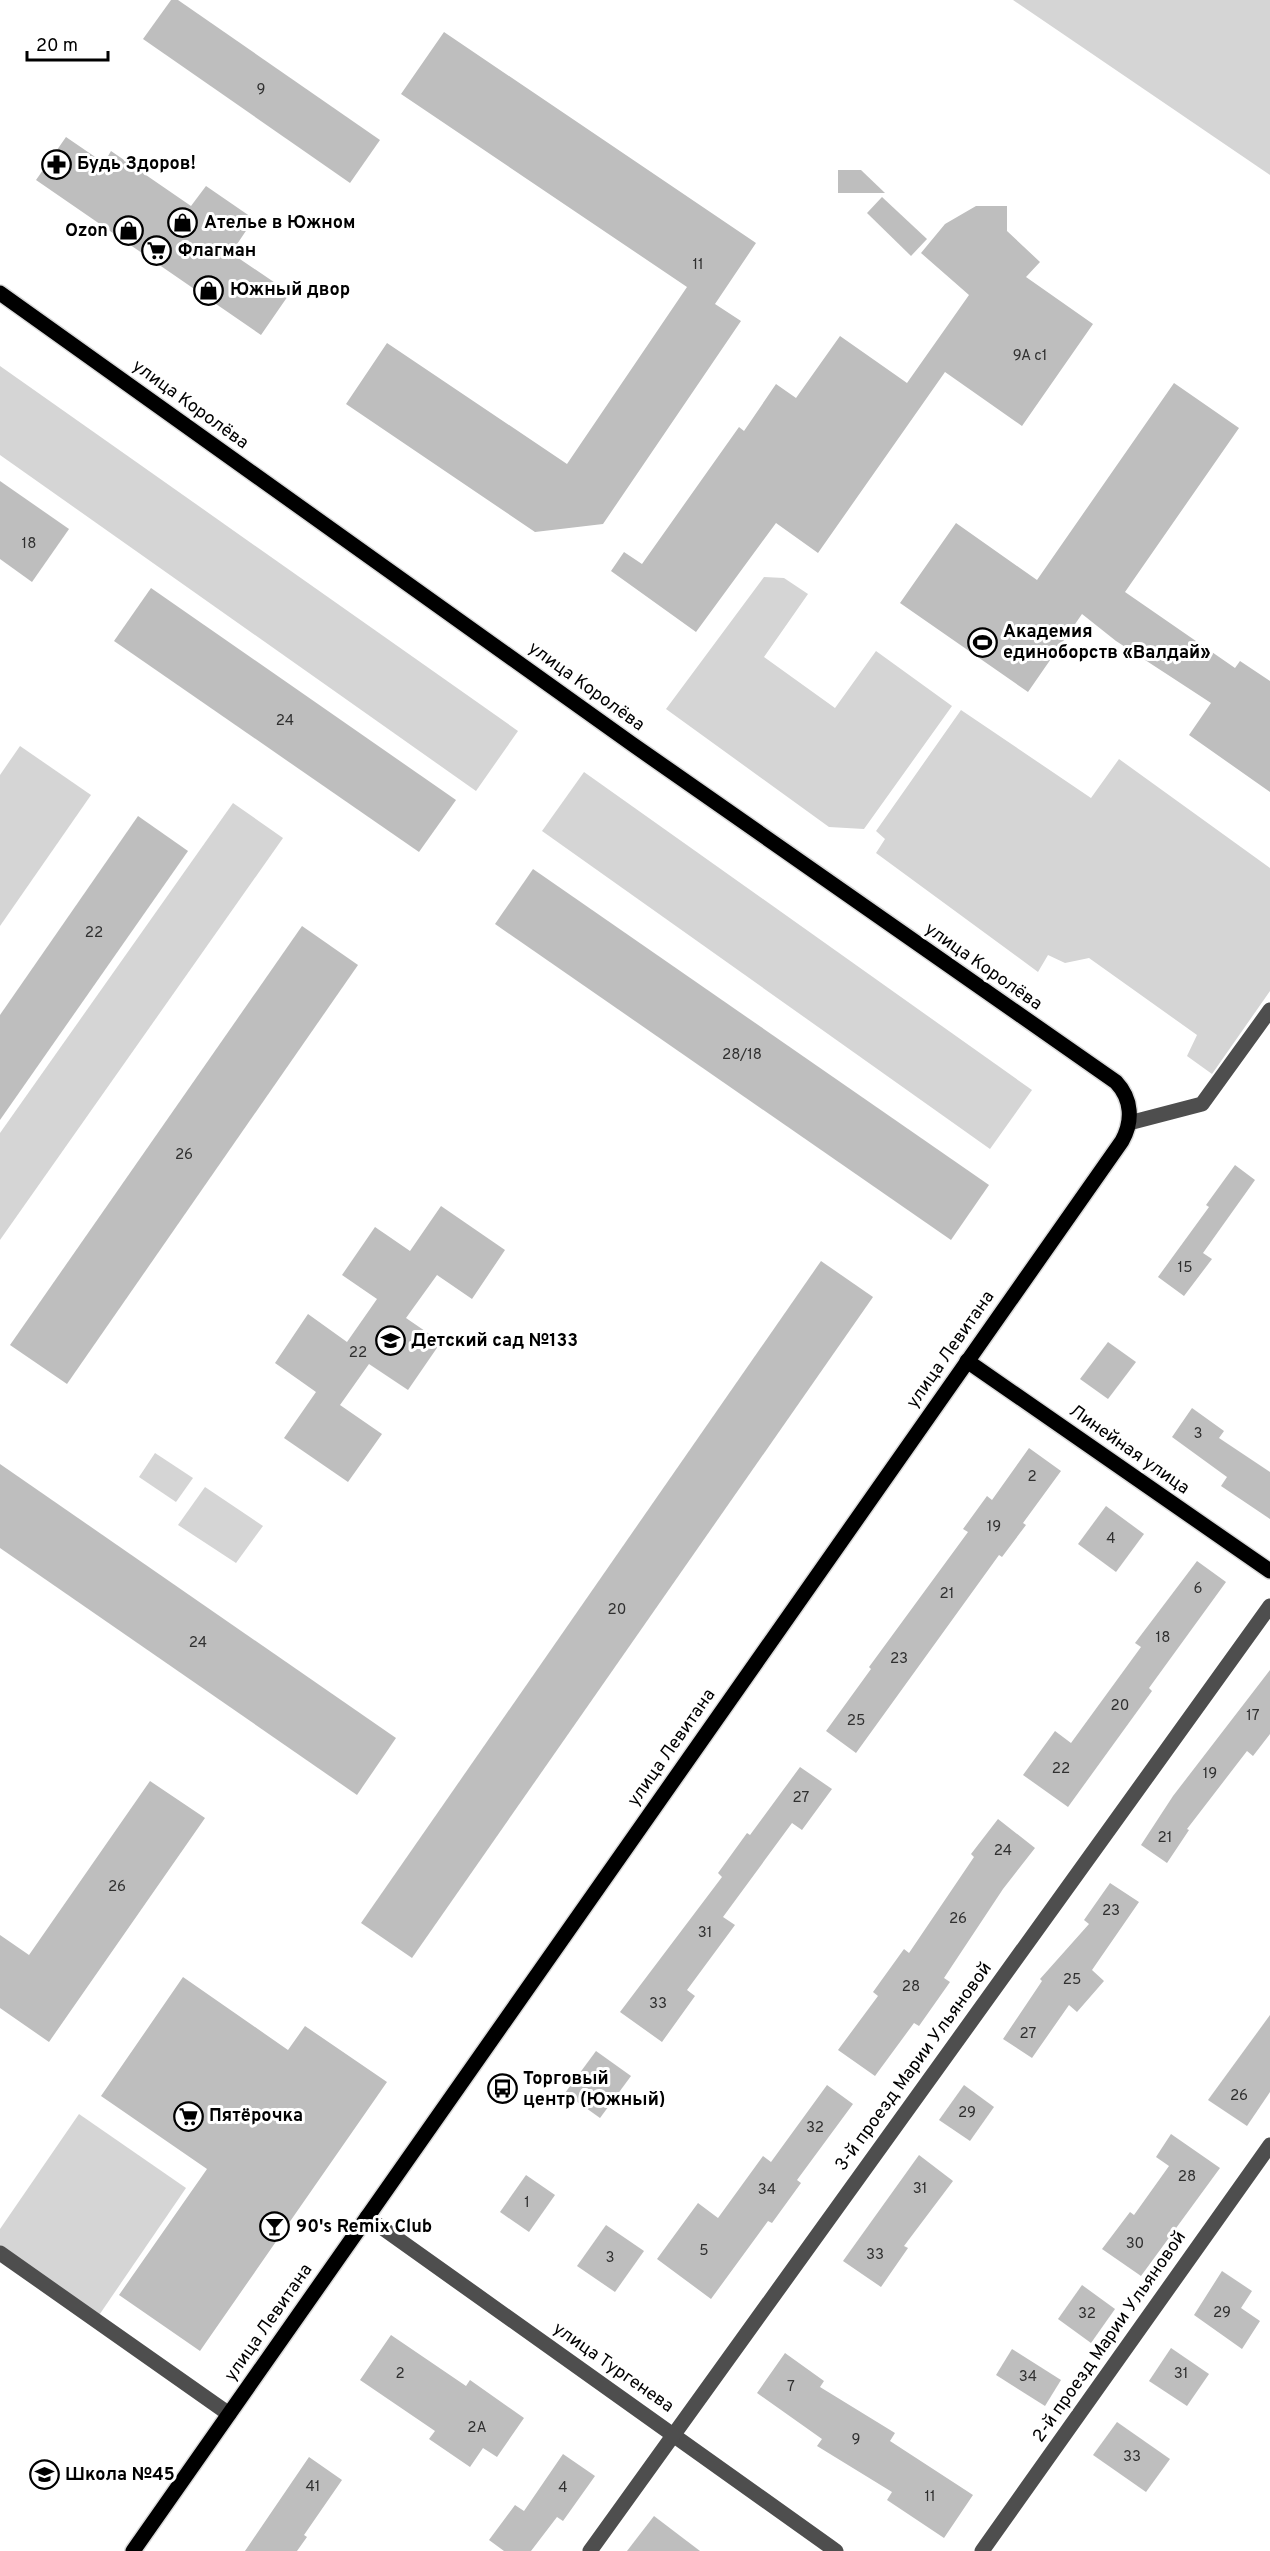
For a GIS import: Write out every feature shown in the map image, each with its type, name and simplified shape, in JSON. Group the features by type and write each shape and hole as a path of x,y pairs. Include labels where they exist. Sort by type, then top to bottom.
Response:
{"main road":[{"name":"улица Королёва","path":"0,293 651,757 1116,1082 1128,1103 1129,1123"},
{"name":"улица Левитана","path":"133,2551 1122,1141 1129,1123"},
{"name":"Линейная улица","path":"967,1361 1270,1571"}],"street":[{"path":"1129,1123 1202,1104 1270,1010"},
{"name":"3-й проезд Марии Ульяновой","path":"590,2551 1270,1606"},
{"name":"2-й проезд Марии Ульяновой","path":"982,2551 1270,2145"},
{"name":"улица Тургенева","path":"367,2217 836,2551"},
{"path":"0,2253 229,2414"}],"shaded area":[{"path":"1013,0 1270,0 1270,175"},
{"path":"0,366 518,731 476,791 0,455"},
{"path":"764,577 784,578 808,594 764,657 835,708 876,651 952,706 864,829 829,827 666,709"},
{"path":"961,710 1091,798 1119,759 1270,868 1270,991 1212,1074 1187,1056 1197,1035 1089,958 1065,963 1048,955 1038,972 876,853 885,839 876,831"},
{"path":"20,746 91,795 0,926 0,775"},
{"path":"584,772 1032,1090 990,1149 542,831"},
{"path":"233,803 283,838 0,1240 0,1133"},
{"path":"155,1453 193,1478 176,1502 139,1477"},
{"path":"205,1487 263,1526 236,1563 178,1525"},
{"path":"79,2114 186,2188 93,2324 0,2260 0,2229"}],"building":[{"path":"171,0 178,0 380,140 350,183 143,39"},
{"path":"444,32 756,243 715,304 741,321 603,524 535,532 346,404 387,343 567,464 687,287 401,94"},
{"path":"66,137 104,163 111,151 191,206 206,186 254,219 231,253 290,293 261,335 36,180"},
{"path":"838,170 861,170 885,193 838,193"},
{"path":"882,197 927,239 911,256 867,213"},
{"path":"976,206 1007,206 1007,231 1040,262 1026,277 1093,324 1022,426 945,372 818,553 776,523 696,632 611,571 624,552 642,564 739,427 744,431 776,384 796,398 840,336 907,383 969,295 921,253 945,224"},
{"path":"1174,383 1239,428 1125,592 1235,668 1240,661 1270,681 1270,792 1189,735 1211,703 1116,641 1082,614 1028,692 900,603 956,523 1037,580"},
{"path":"0,481 69,529 32,582 0,559"},
{"path":"151,588 456,800 419,852 114,641"},
{"path":"138,816 188,851 0,1120 0,1015"},
{"path":"533,869 989,1185 951,1240 495,924"},
{"path":"302,926 358,965 67,1384 10,1345"},
{"path":"1235,1165 1255,1180 1203,1253 1212,1259 1184,1296 1158,1277 1209,1207 1206,1205"},
{"path":"441,1206 505,1250 472,1299 437,1275 406,1318 441,1342 408,1390 369,1364 340,1405 382,1434 348,1482 284,1438 316,1392 275,1363 308,1314 347,1342 377,1299 342,1275 375,1227 410,1251"},
{"path":"821,1261 873,1297 412,1958 361,1923"},
{"path":"1108,1342 1136,1362 1108,1399 1080,1379"},
{"path":"1192,1408 1224,1431 1219,1438 1270,1472 1270,1519 1221,1486 1227,1477 1172,1437"},
{"path":"1029,1448 1061,1471 1023,1523 1026,1525 1002,1557 999,1555 856,1753 826,1731 871,1669 869,1667 968,1532 963,1529 987,1496 992,1500"},
{"path":"0,1464 396,1738 357,1795 0,1548"},
{"path":"1106,1506 1144,1534 1116,1572 1078,1544"},
{"path":"1197,1561 1226,1582 1149,1688 1152,1691 1068,1807 1023,1775 1055,1731 1071,1743 1141,1647 1135,1643"},
{"path":"1270,1670 1270,1734 1253,1756 1247,1751 1187,1829 1189,1830 1167,1863 1141,1845 1173,1796"},
{"path":"800,1767 832,1789 802,1830 792,1823 723,1917 735,1925 687,1990 695,1996 662,2042 620,2012 722,1877 718,1873 747,1833 750,1835"},
{"path":"150,1781 205,1818 49,2042 0,2008 0,1935 29,1955"},
{"path":"998,1819 1035,1848 1003,1889 944,1978 950,1982 919,2026 914,2023 875,2076 838,2050 878,1996 873,1992 904,1949 909,1953 974,1857 971,1854"},
{"path":"1110,1883 1139,1902 1092,1970 1104,1981 1077,2012 1069,2005 1032,2058 1003,2039 1042,1981 1040,1979 1089,1924 1084,1920"},
{"path":"183,1977 288,2050 305,2026 387,2082 200,2351 119,2295 207,2169 101,2096"},
{"path":"1270,2015 1270,2092 1247,2126 1208,2100"},
{"path":"596,2051 631,2076 600,2118 565,2093"},
{"path":"827,2085 853,2104 797,2180 801,2183 772,2223 768,2221 711,2299 657,2259 698,2203 718,2218 763,2156 771,2162"},
{"path":"964,2085 994,2107 970,2141 939,2120"},
{"path":"1171,2134 1220,2168 1141,2276 1102,2249 1130,2212 1134,2215 1169,2166 1156,2157"},
{"path":"919,2155 953,2181 904,2246 908,2248 881,2287 843,2261"},
{"path":"526,2175 555,2195 529,2232 500,2212"},
{"path":"606,2225 644,2251 615,2292 577,2266"},
{"path":"1222,2271 1252,2291 1241,2308 1260,2321 1242,2349 1194,2315"},
{"path":"1082,2285 1115,2309 1091,2343 1058,2319"},
{"path":"391,2335 466,2386 470,2380 524,2418 497,2457 483,2448 470,2467 429,2439 435,2431 360,2380"},
{"path":"1171,2348 1209,2374 1187,2406 1149,2381"},
{"path":"1012,2349 1061,2380 1045,2406 996,2375"},
{"path":"785,2353 824,2381 820,2387 895,2433 890,2441 973,2495 944,2538 887,2500 892,2492 817,2446 822,2439 757,2393"},
{"path":"1117,2422 1170,2459 1146,2492 1093,2455"},
{"path":"563,2454 595,2476 563,2521 557,2517 531,2551 504,2551 489,2540 515,2505 524,2511"},
{"path":"309,2457 342,2480 304,2535 307,2537 297,2551 245,2551"},
{"path":"654,2516 700,2551 627,2551"}],"place":[{"name":"Будь Здоров!","path":"56,164"},
{"name":"Ателье в Южном","path":"183,223"},
{"name":"Ozon","path":"129,231"},
{"name":"Флагман","path":"157,251"},
{"name":"Южный двор","path":"209,290"},
{"name":"Академия единоборств «Валдай»","path":"982,642"},
{"name":"Детский сад №133","path":"390,1341"},
{"name":"Торговый центр (Южный)","path":"502,2089"},
{"name":"Пятёрочка","path":"188,2116"},
{"name":"90's Remix Club","path":"275,2227"},
{"name":"Школа №45","path":"44,2475"}]}
